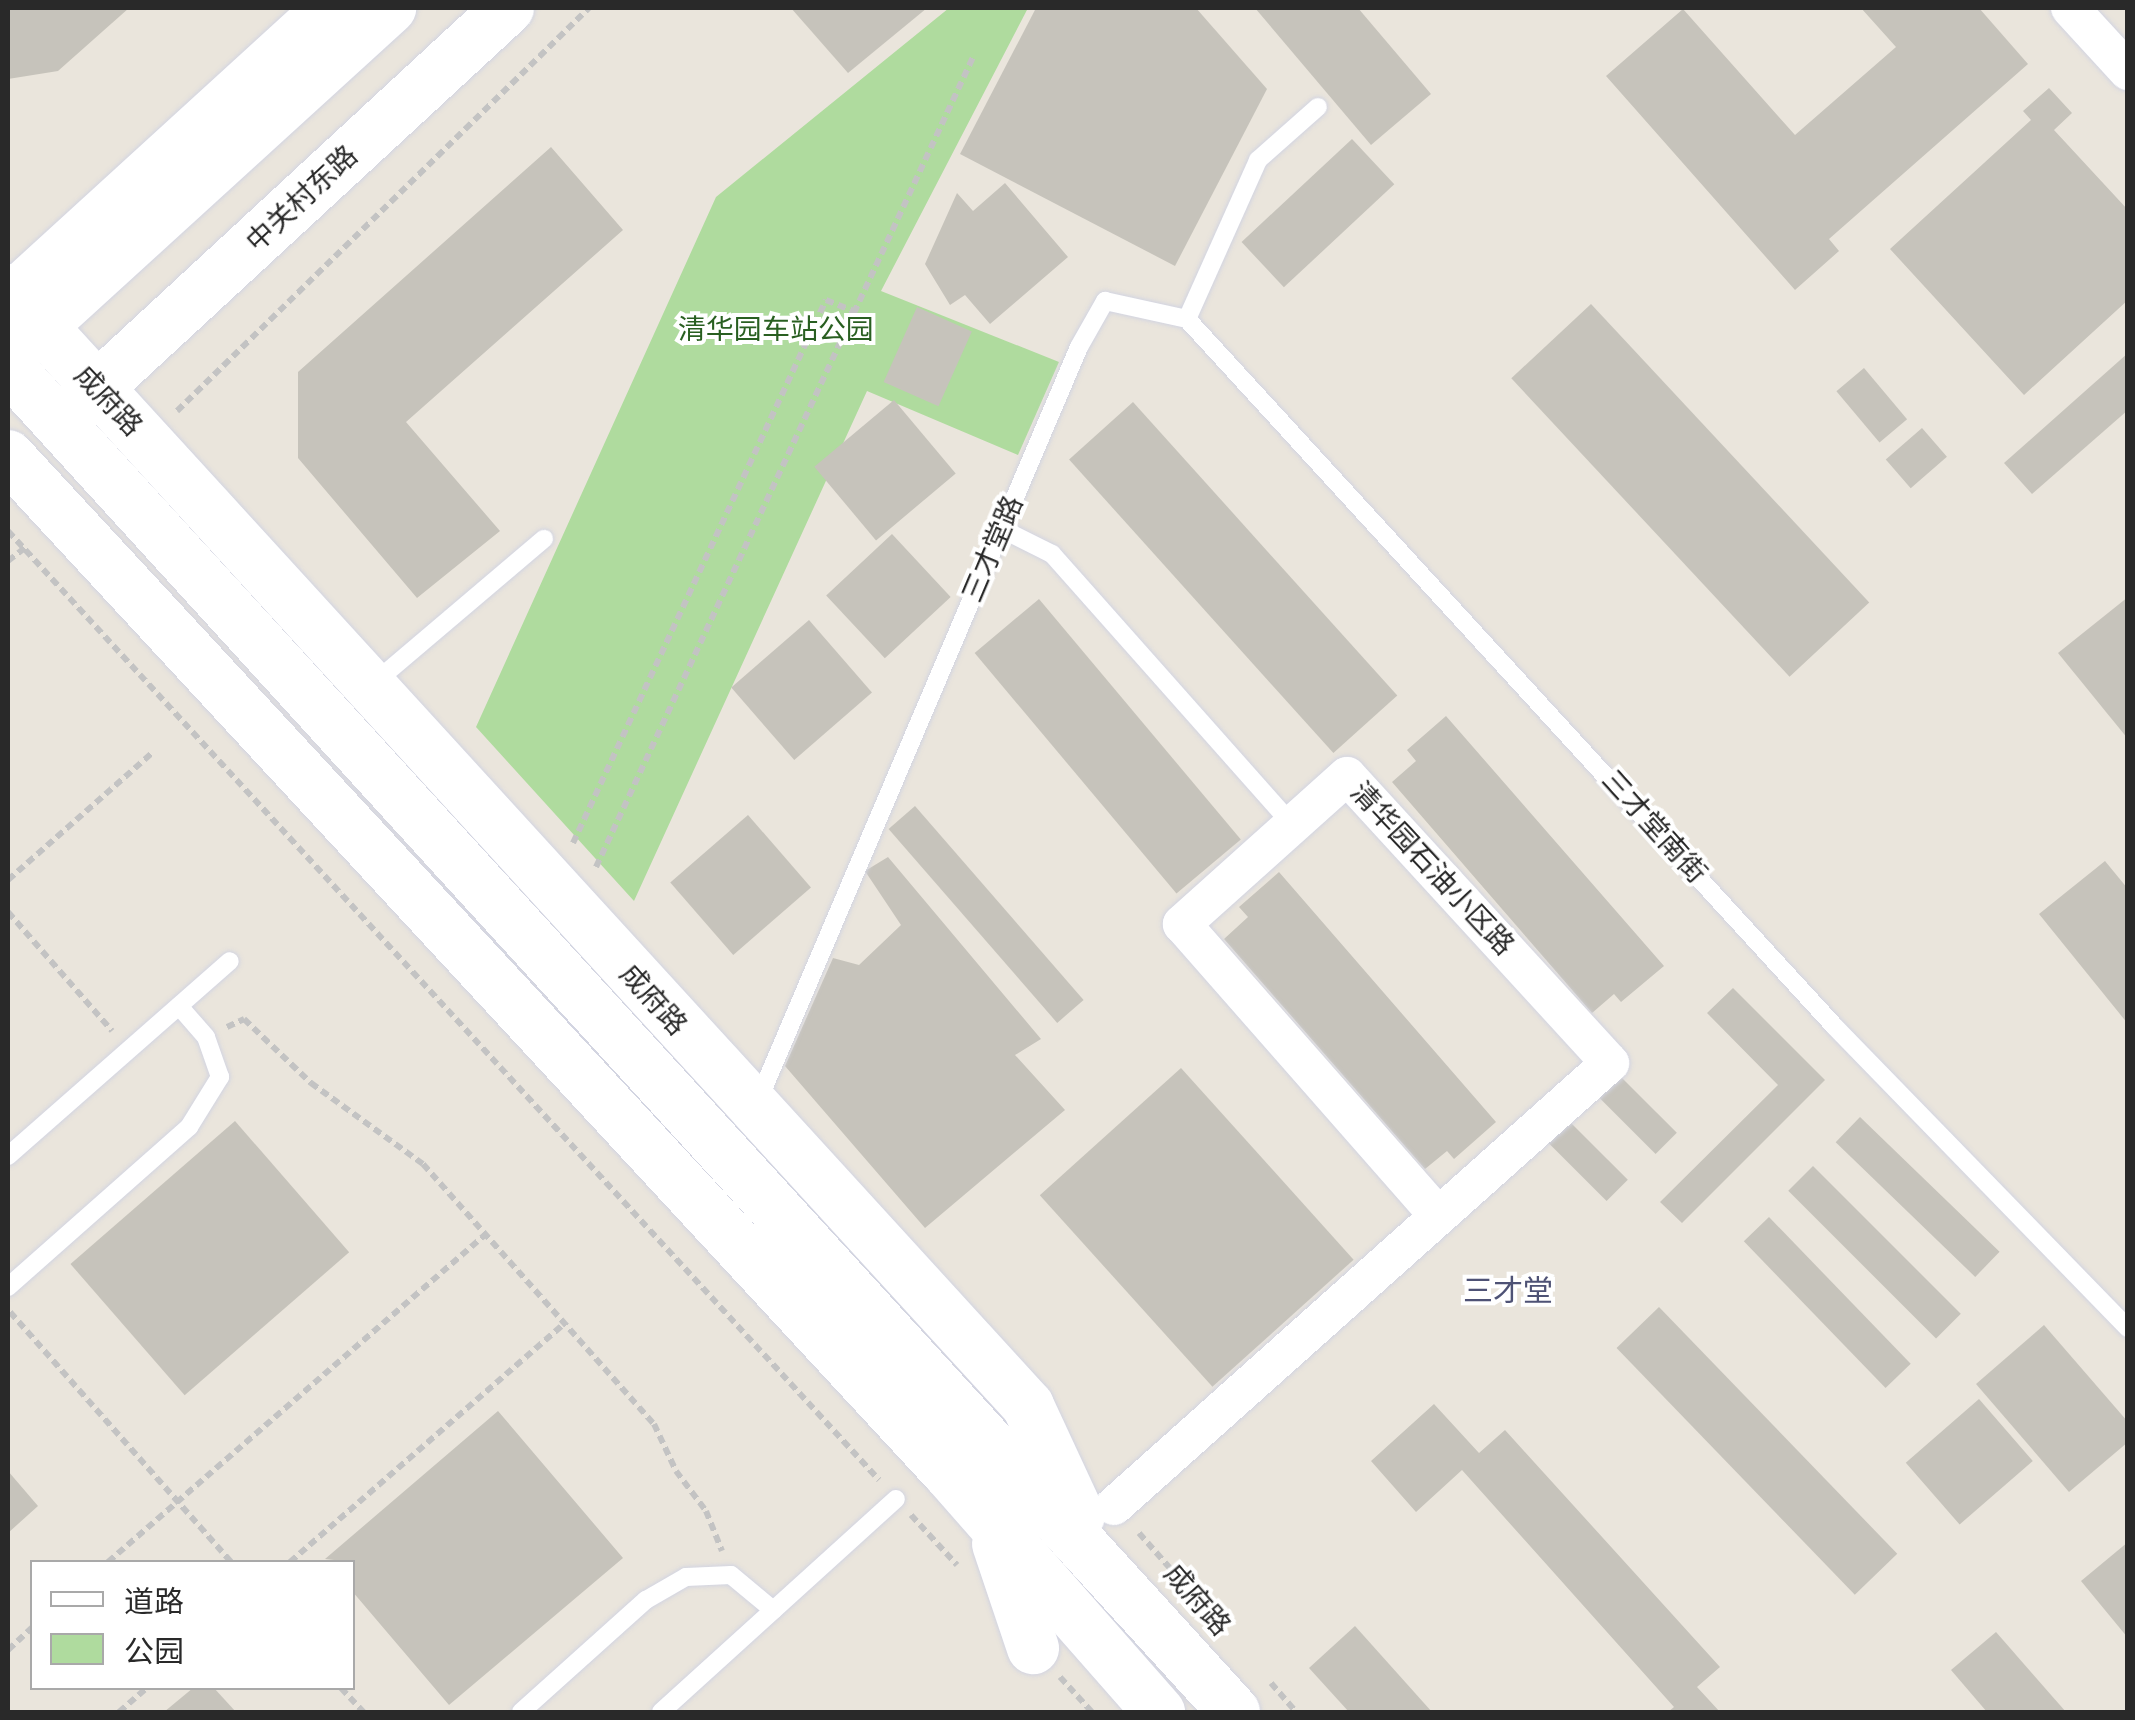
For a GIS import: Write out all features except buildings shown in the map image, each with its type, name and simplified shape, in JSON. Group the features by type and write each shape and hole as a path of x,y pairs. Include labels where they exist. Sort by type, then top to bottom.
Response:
{"main road":[{"path":"16,315 330,8"},
{"path":"16,315 390,8"},
{"name":"中关村东路","path":"10,463 59,424 508,8"},
{"name":"成府路","path":"16,315 146,441 754,1111 1028,1406 1100,1562"},
{"name":"成府路","path":"8,367 1100,1562 1246,1690"},
{"path":"10,463 64,515 989,1519 1159,1712"},
{"path":"989,1519 1034,1648"}],"street":[{"path":"2070,8 2128,71"},
{"name":"清华园石油小区路","path":"1114,1506 1610,1063 1347,776 1182,924 1438,1214"}],"lane":[{"path":"1187,318 1258,160 1318,107"},
{"name":"三才堂路","path":"754,1111 1002,529 1105,301 1187,318"},
{"name":"三才堂南街","path":"1187,318 1835,1026 2128,1328"},
{"path":"1002,529 1052,554 1293,825"},
{"path":"370,687 544,539"},
{"path":"8,1156 230,961"},
{"path":"8,1287 188,1127 220,1077 206,1037 179,1006"},
{"path":"661,1712 896,1499"},
{"path":"520,1712 646,1600 686,1576 731,1576 773,1610"}],"path":[{"path":"146,441 589,8"},
{"path":"595,868 974,56"},
{"path":"572,844 826,300 855,312"},
{"path":"8,561 64,515"},
{"path":"8,532 971,1580"},
{"path":"8,880 153,752"},
{"path":"8,912 129,1050"},
{"path":"206,1037 244,1019 311,1084 422,1164 654,1424 676,1471 706,1510 731,1576"},
{"path":"110,1560 487,1233"},
{"path":"8,1309 228,1560"},
{"path":"292,1560 566,1322"},
{"name":"成府路","path":"1114,1506 1192,1594"},
{"path":"8,1650 30,1630"},
{"path":"1034,1648 1092,1712"},
{"path":"119,1712 145,1690"},
{"path":"343,1690 363,1712"},
{"path":"1246,1690 1296,1712"}],"green space":[{"name":"清华园车站公园","path":"949,8 1028,8 881,291 1059,362 1018,455 867,391 634,901 476,727 716,197"}],"district":[{"name":"三才堂","path":"1508,1291"}]}
